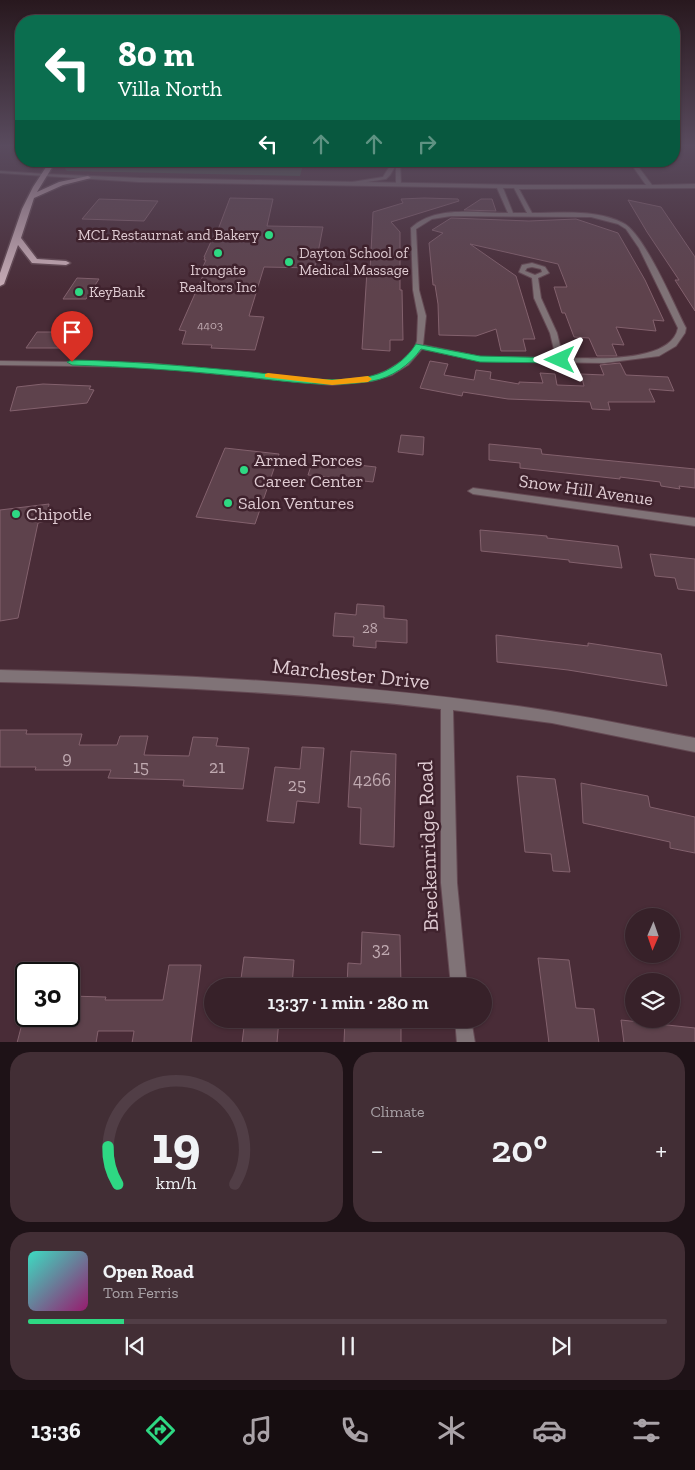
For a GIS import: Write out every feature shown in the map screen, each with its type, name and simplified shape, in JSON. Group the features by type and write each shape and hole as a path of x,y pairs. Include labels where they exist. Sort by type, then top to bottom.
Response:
{"main road":[{"path":"0,284 18,231 33,196 38,194"},
{"path":"17,238 35,261 66,263"}],"street":[{"path":"502,194 511,214"},
{"path":"519,194 530,214"},
{"path":"0,363 147,364 332,383 372,378 389,373 412,357 419,346 423,329 415,280 413,229 421,222 439,215 530,214 598,216 616,221 628,228 642,248 682,328 681,333 673,344 656,354 604,361 480,359 419,346"},
{"path":"536,277 534,287 536,295 554,332 560,360"},
{"name":"Snow Hill Avenue","path":"473,490 695,522"},
{"name":"Marchester Drive","path":"0,676 245,684 399,697 533,714 695,745"},
{"name":"Breckenridge Road","path":"447,704 449,883 458,978"},
{"path":"464,1028 466,1042"}],"building":[{"path":"230,198 273,199 267,226 323,227 315,268 264,267 249,316 264,317 255,350 211,348 212,345 182,344 186,331 179,330 205,271 201,271 206,260 204,260 204,257 214,235 216,235"},
{"path":"99,199 158,201 144,221 82,219"},
{"path":"401,199 458,199 459,201 391,222 400,232 400,290 402,290 403,340 390,340 390,351 362,349 367,271 370,271 373,212 403,203"},
{"path":"481,199 492,199 496,211 464,210"},
{"path":"628,200 661,207 695,257 695,311 675,280 679,280"},
{"path":"451,218 529,221 576,219 618,233 645,280 664,321 653,320 656,331 616,327 624,345 612,344 617,356 597,356 589,338 574,337 565,313 562,313 554,287 567,287 558,264 470,244 516,276 535,339 523,339 526,351 501,351 496,329 476,336 439,335 438,304 435,285 433,285 429,243 443,233 432,230"},
{"name":"KeyBank","path":"77,278 99,279 86,299 63,299"},
{"path":"37,332 83,332 74,348 26,348"},
{"path":"430,361 448,364 444,375 474,380 476,370 491,372 490,379 519,384 519,382 543,383 540,373 555,374 557,385 584,386 581,374 604,375 600,365 620,363 626,375 668,377 674,391 649,389 655,402 608,402 610,410 592,409 590,402 508,399 463,392 462,396 420,388"},
{"path":"43,384 91,386 89,389 94,390 87,403 10,411 17,387"},
{"path":"401,435 424,437 423,455 398,452"},
{"path":"489,444 541,449 542,454 695,469 695,488 679,486 680,489 661,486 660,482 520,468 520,463 489,460"},
{"path":"225,448 279,454 255,524 196,517"},
{"path":"313,460 376,467 373,482 308,475"},
{"path":"49,504 46,521 38,523 18,618 0,621 0,510"},
{"path":"480,530 547,536 547,538 618,546 622,568 569,562 569,560 481,551"},
{"path":"650,554 695,559 695,591 678,589 675,578 655,576"},
{"path":"357,604 384,606 384,618 407,620 407,643 376,641 376,648 353,646 354,637 333,636 335,613 356,615"},
{"path":"496,635 588,646 588,643 661,654 667,686 568,670 497,662"},
{"path":"0,730 27,730 26,734 82,734 79,745 117,745 120,736 148,736 144,755 189,756 193,737 218,738 216,746 249,748 243,789 183,786 184,780 108,778 111,770 35,770 36,767 0,767"},
{"path":"302,747 324,748 319,803 297,801 294,823 267,821 275,767 300,769"},
{"path":"351,751 396,754 394,847 360,844 361,808 348,807"},
{"path":"517,776 555,779 570,872 553,871 551,854 525,852"},
{"path":"581,783 648,796 650,807 695,817 695,853 670,848 670,842 583,823"},
{"path":"362,932 400,935 401,978 347,978 348,963 361,964"},
{"path":"244,957 294,960 293,978 241,978"},
{"path":"538,958 569,960 576,1008 594,1009 599,1042 549,1042"},
{"path":"169,965 201,965 191,1042 132,1042 134,1031 98,1031 96,1042 17,1042 21,1027 80,1027 80,996 106,997 105,1000 163,1000"},
{"path":"621,1020 625,1020 625,1028 680,1028 680,1026 695,1028 695,1042 624,1042"},
{"path":"244,1028 278,1028 277,1042 242,1042"},
{"path":"345,1028 401,1028 401,1042 344,1042"}],"slow traffic":[{"path":"268,375 332,383 368,379"}],"place":[{"name":"MCL Restaurnat and Bakery","path":"269,235"},
{"name":"Irongate Realtors Inc","path":"218,253"},
{"name":"Dayton School of Medical Massage","path":"289,262"},
{"name":"KeyBank","path":"79,292"},
{"name":"Armed Forces Career Center","path":"244,470"},
{"name":"Salon Ventures","path":"228,503"},
{"name":"Chipotle","path":"16,514"}],"route":[{"path":"72,362 147,364 332,383 372,378 389,373 412,357 419,346 480,359 560,360"}]}
